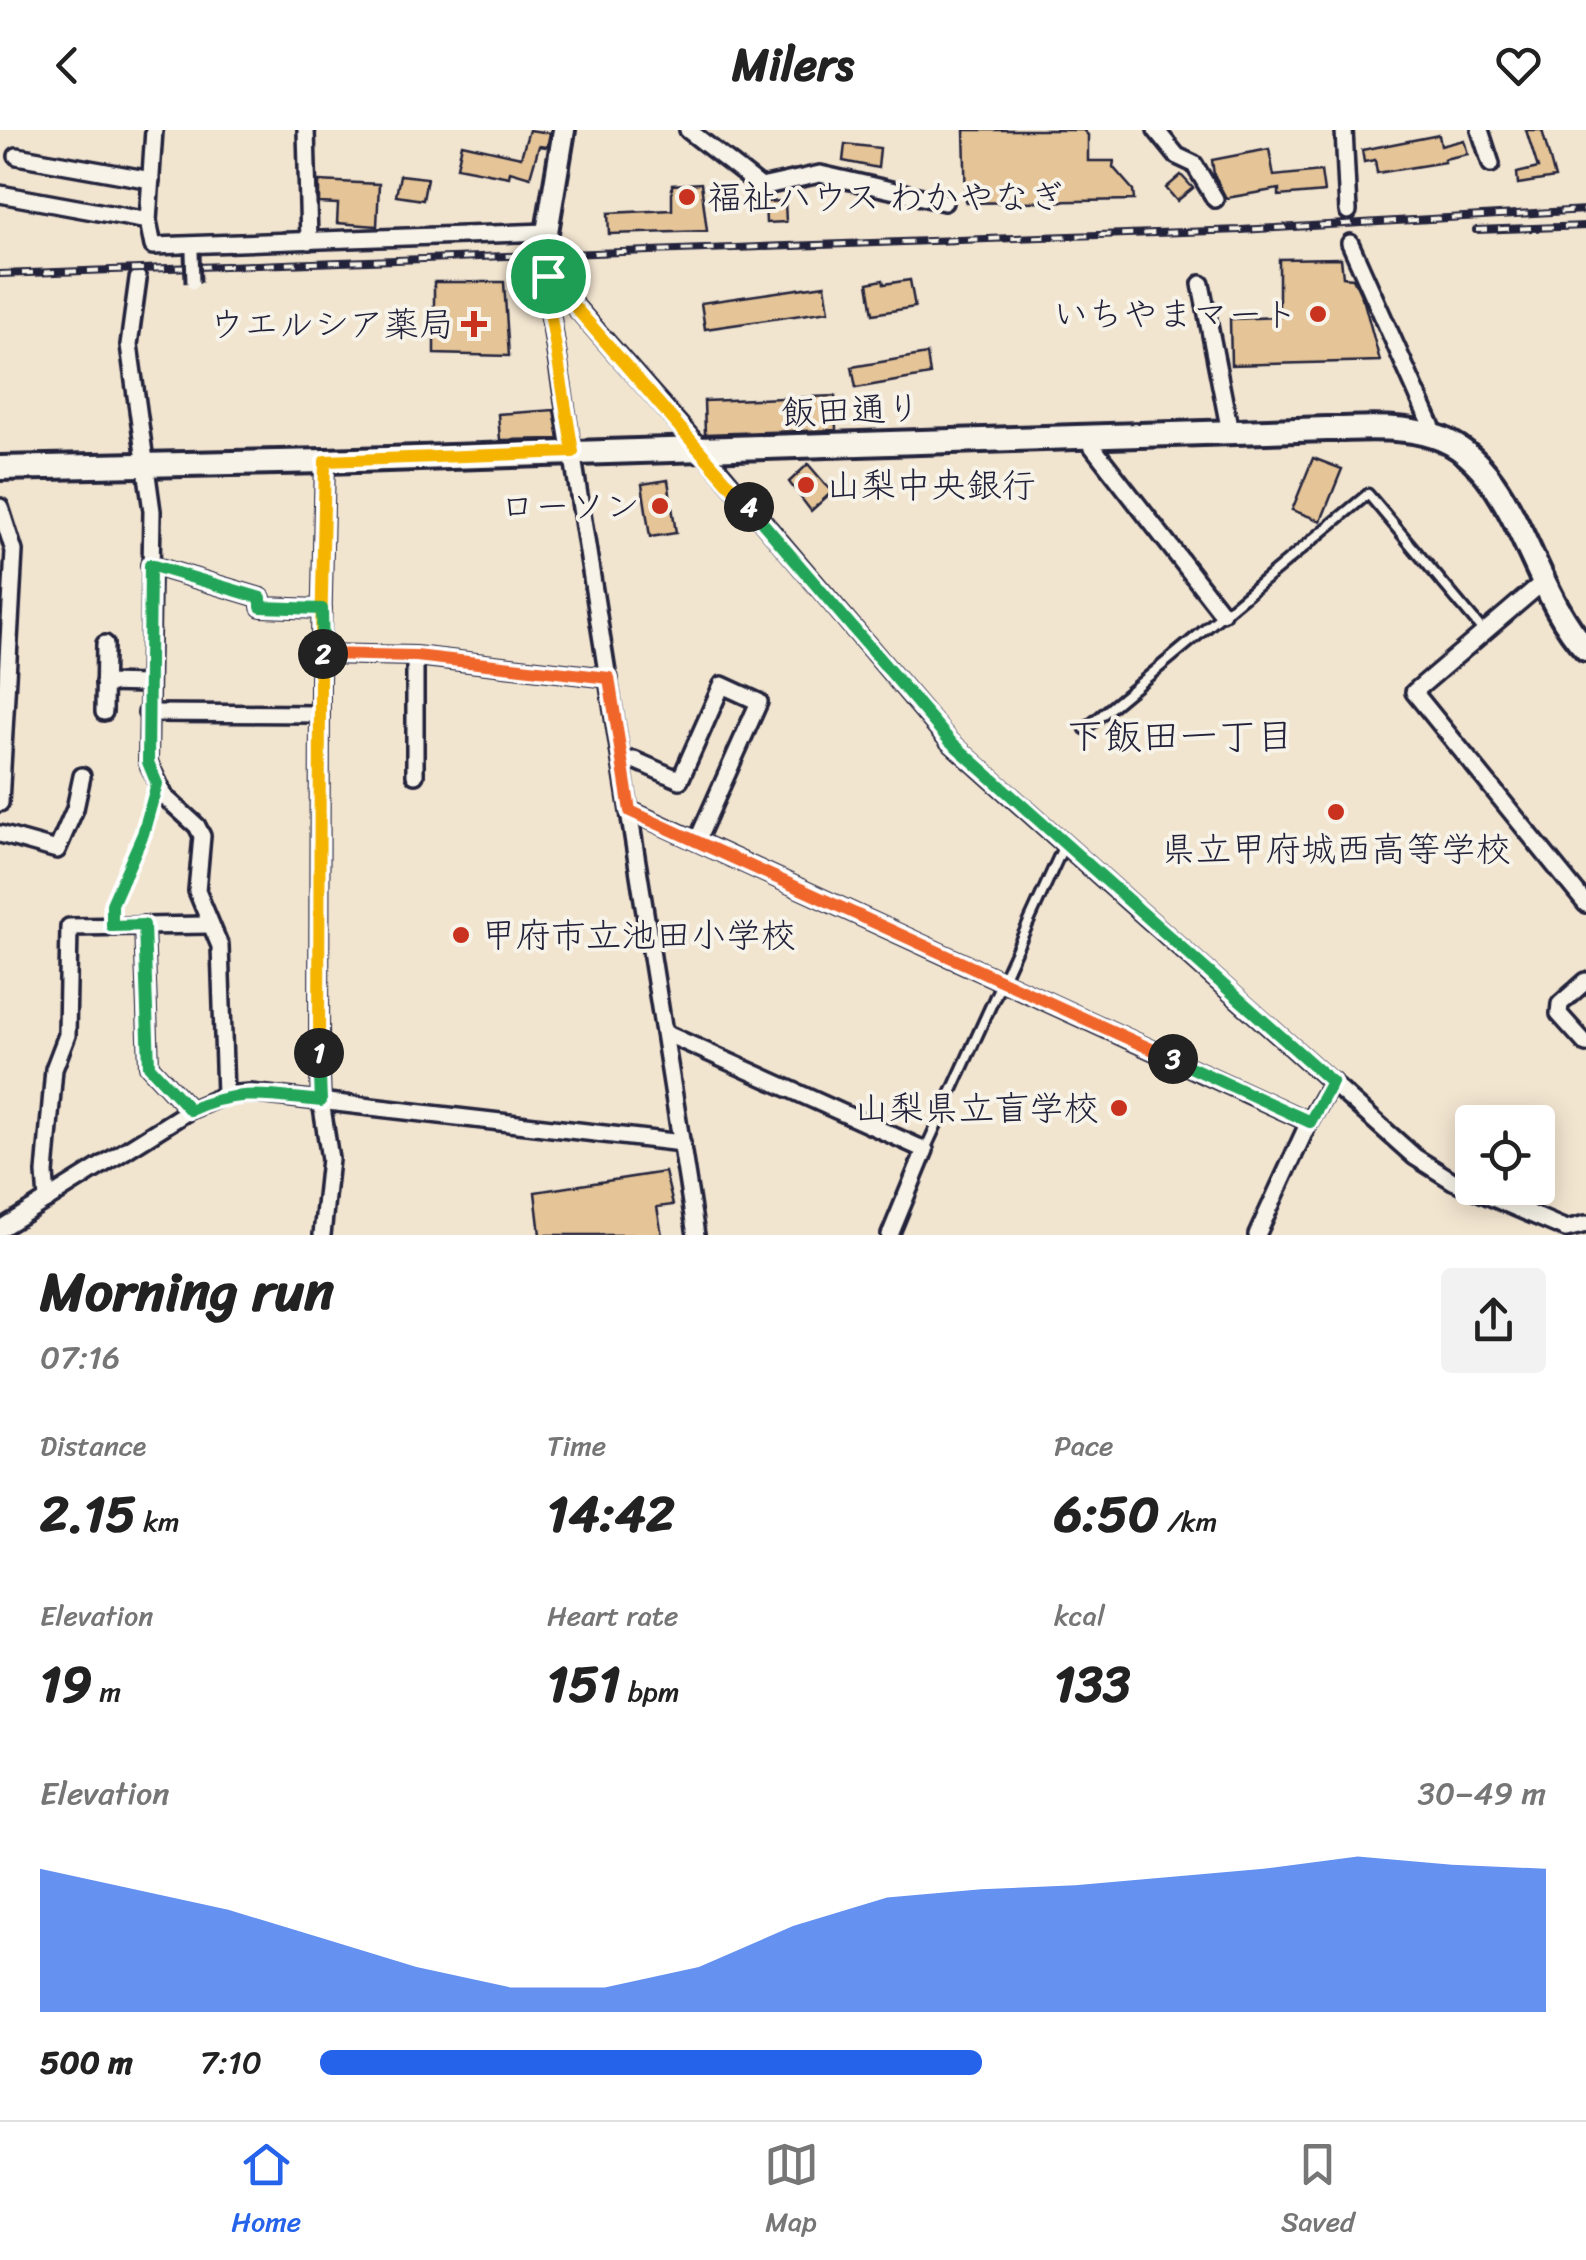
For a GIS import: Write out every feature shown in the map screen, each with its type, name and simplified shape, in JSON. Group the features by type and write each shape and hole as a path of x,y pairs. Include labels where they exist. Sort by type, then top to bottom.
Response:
{"main road":[{"name":"飯田通り","path":"0,468 1408,430 1436,436 1481,464 1497,487 1567,628 1586,649"}],"street":[{"path":"154,130 148,221 154,246 547,232"},
{"path":"306,130 309,241"},
{"path":"564,130 547,232 550,312 696,1235"},
{"path":"688,130 761,187 820,174 944,202"},
{"path":"1156,130 1177,156 1194,164 1214,199"},
{"path":"1344,130 1348,210"},
{"path":"1480,130 1491,164"},
{"path":"16,156 151,180"},
{"path":"0,194 148,221"},
{"path":"1350,243 1436,436"},
{"path":"192,252 193,283"},
{"path":"548,276 950,741 1434,1171 1567,1232 1586,1224"},
{"path":"138,280 129,345 152,511 148,762 165,797 197,826 202,836 197,890 220,946 226,1096"},
{"path":"1201,284 1230,432"},
{"path":"1085,438 1222,613"},
{"path":"322,1235 330,1159 321,1101 320,714 325,461"},
{"path":"0,507 14,551 14,587 0,803"},
{"path":"150,565 261,598 261,607 322,609"},
{"path":"1543,582 1414,692 1586,904"},
{"path":"104,712 105,644"},
{"path":"1586,649 1586,665"},
{"path":"322,654 416,656 609,678"},
{"path":"415,775 416,656"},
{"path":"104,683 147,684"},
{"path":"622,761 634,760 680,780 722,685 759,702 697,841"},
{"path":"147,713 320,714"},
{"path":"0,834 57,850 75,809 82,776"},
{"path":"630,811 1310,1122"},
{"path":"144,925 149,1066 190,1110"},
{"path":"47,1200 54,1070 67,1035 69,927 210,925"},
{"path":"1586,981 1560,1004 1560,1014 1586,1044"},
{"path":"665,1033 925,1150 890,1235"},
{"path":"1256,1235 1332,1082"},
{"path":"0,1229 190,1110 226,1096 250,1093 682,1143"}],"lane":[{"path":"1085,729 1368,494 1484,632"},
{"path":"112,926 112,904 143,834 157,784"},
{"path":"925,1150 1064,843"}],"building":[{"path":"529,130 550,133 547,147 539,146 530,177 510,171 509,177 457,167 462,144 521,157"},
{"path":"964,130 1083,130 1088,135 1088,161 1114,161 1113,167 1133,190 1134,200 966,203"},
{"path":"1526,130 1542,130 1555,178 1518,184 1517,173 1538,168"},
{"path":"1439,135 1441,146 1464,140 1468,154 1444,159 1445,162 1377,173 1375,160 1364,162 1362,150"},
{"path":"845,144 880,148 878,168 843,161"},
{"path":"1269,149 1274,176 1321,171 1324,192 1279,196 1279,189 1226,198 1214,175 1212,160"},
{"path":"400,175 427,178 423,200 396,196"},
{"path":"1181,175 1193,188 1177,201 1166,188"},
{"path":"319,181 379,184 377,226 337,223 338,204 319,203"},
{"name":"福祉ハウス わかやなぎ","path":"701,183 707,231 609,234 608,213 672,210 672,185"},
{"path":"785,201 786,222 766,223 765,202"},
{"path":"1341,258 1343,277 1353,278 1364,302 1380,361 1231,365 1230,319 1279,317 1279,259"},
{"path":"883,280 884,284 910,280 915,307 873,314 868,283"},
{"path":"434,282 504,282 509,356 434,354"},
{"path":"825,285 829,311 705,329 701,303"},
{"path":"927,354 930,375 856,388 852,367"},
{"path":"835,396 836,430 705,434 704,401"},
{"path":"554,410 559,439 500,440 498,414"},
{"path":"1313,458 1342,469 1321,521 1292,510"},
{"path":"808,464 832,492 811,511 789,482"},
{"path":"668,480 676,533 650,537 642,484"},
{"path":"665,1172 673,1205 657,1207 662,1235 540,1235 535,1192"}],"tunnel":[{"path":"1348,211 1350,243"}],"railway":[{"path":"0,274 1241,230 1586,210"},
{"path":"1476,230 1586,226"}],"place":[{"name":"福祉ハウス わかやなぎ","path":"687,197"},
{"name":"いちやまマート","path":"1318,314"},
{"name":"ウエルシア薬局","path":"474,324"},
{"name":"山梨中央銀行","path":"806,485"},
{"name":"ローソン","path":"660,506"},
{"name":"県立甲府城西高等学校","path":"1336,812"},
{"name":"甲府市立池田小学校","path":"461,935"},
{"name":"山梨県立盲学校","path":"1119,1108"}],"district":[{"name":"下飯田一丁目","path":"1180,736"}],"route":[{"path":"548,276 550,312 573,452 325,461 322,654 320,681 321,1101 250,1093 226,1096 190,1110 149,1066 144,925 112,926 112,904 143,834 157,784 148,762 150,565 261,598 261,607 322,609 322,654 416,656 609,678 630,811 1310,1122 1332,1082 950,741 548,276"}]}
